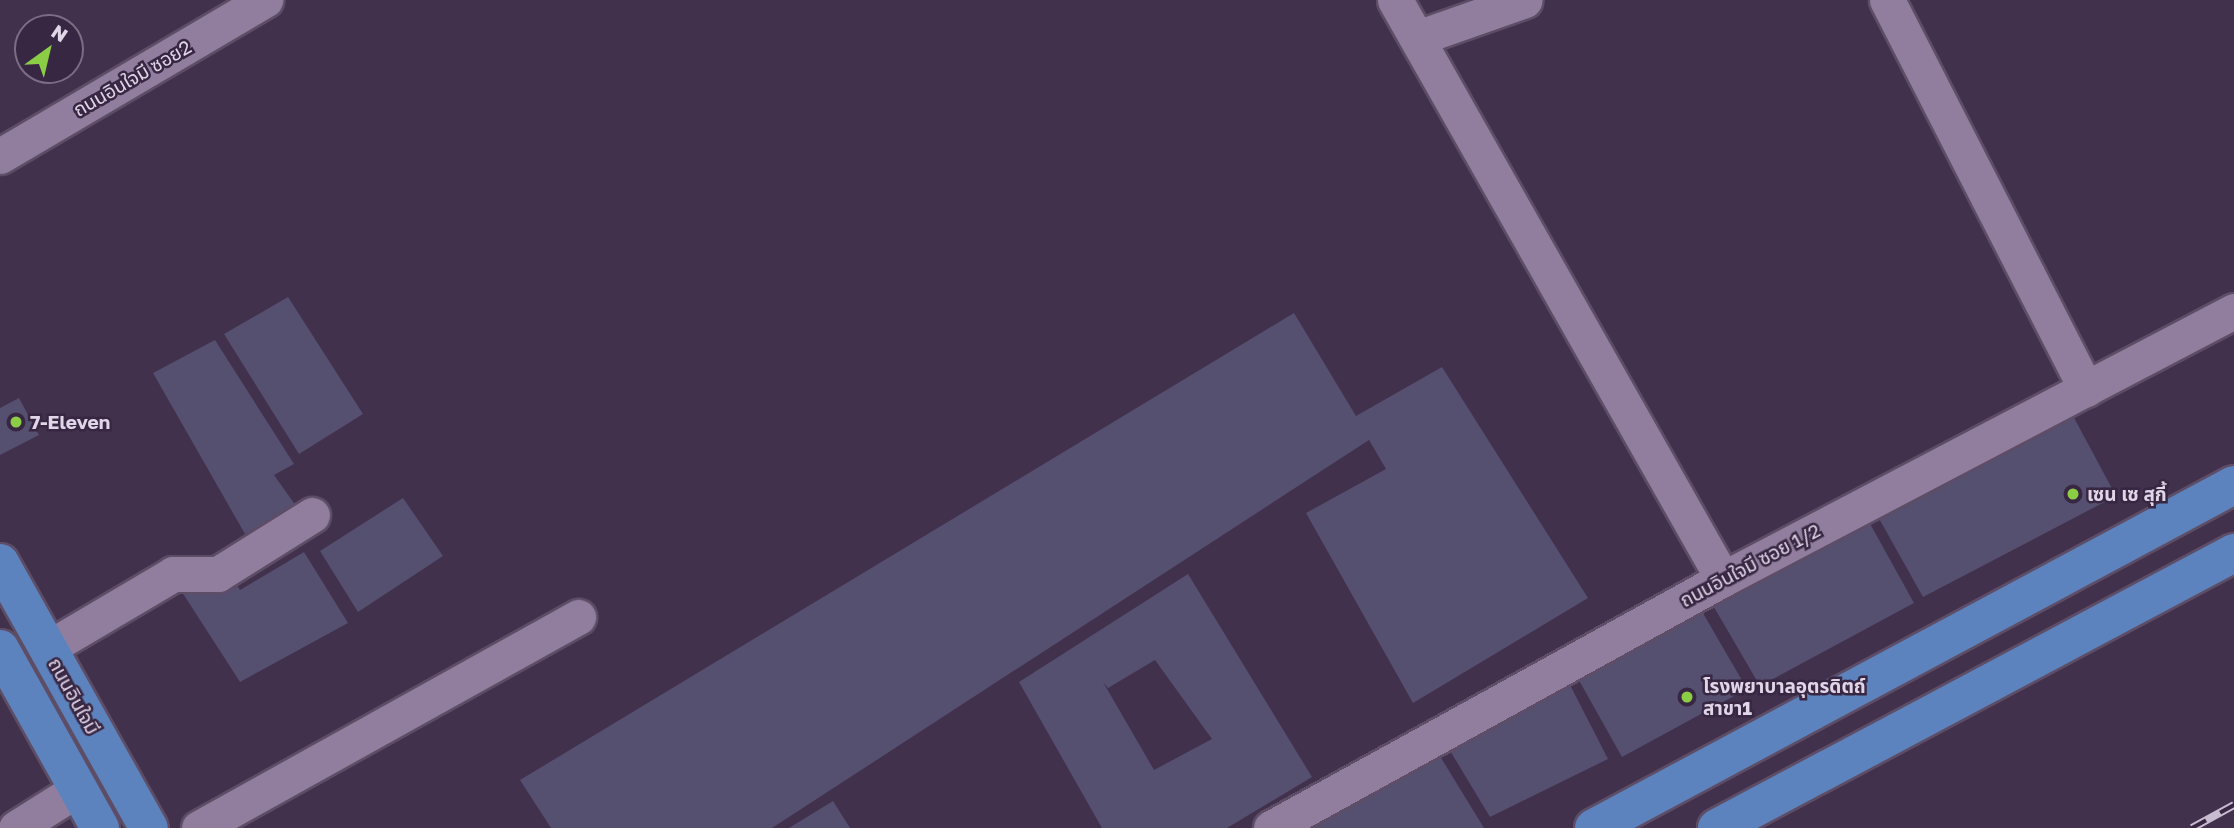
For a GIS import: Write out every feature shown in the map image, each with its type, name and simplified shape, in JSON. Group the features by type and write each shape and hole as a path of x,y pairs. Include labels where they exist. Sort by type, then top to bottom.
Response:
{"main road":[{"path":"1594,828 2234,485"},
{"path":"1717,828 2234,553"},
{"name":"ถนนอินใจมี","path":"0,563 149,828"},
{"path":"0,649 100,828"},
{"path":"78,789 115,767"}],"street":[{"name":"ถนนอินใจมี ซอย2","path":"0,156 265,0"},
{"path":"1395,0 1723,579"},
{"path":"1417,38 1525,0"},
{"path":"1887,0 2086,389"},
{"name":"ถนนอินใจมี ซอย 1/2","path":"1271,828 1723,579 2234,311"},
{"path":"48,648 173,574 218,574 312,515"},
{"path":"198,828 578,617"},
{"path":"16,828 78,789"}],"building":[{"path":"288,297 363,414 299,454 224,334"},
{"path":"1294,313 1356,416 1442,367 1588,598 1413,703 1306,513 1386,469 1369,440 772,828 551,828 520,780"},
{"path":"215,340 294,464 274,475 296,506 245,534 153,373"},
{"name":"7-Eleven","path":"19,398 39,435 0,455 0,408"},
{"path":"2072,414 2116,496 1923,597 1877,515"},
{"path":"403,498 443,556 358,612 320,551"},
{"path":"1868,520 1914,603 1760,686 1711,602"},
{"path":"304,552 348,623 240,682 182,592 231,575 240,590"},
{"path":"1188,574 1312,777 1227,828 1102,828 1019,682","holes":["1155,660 1212,739 1154,770 1103,682 1108,688"]},
{"path":"1700,608 1747,689 1622,757 1576,675"},
{"path":"1567,679 1608,759 1490,817 1446,744"},
{"path":"1435,748 1484,828 1290,828"},
{"path":"833,801 850,828 789,828"}],"railway":[{"path":"2192,828 2234,805"}],"place":[{"name":"7-Eleven","path":"16,422"},
{"name":"เซน เซ สุกี้","path":"2073,494"},
{"name":"โรงพยาบาลอุตรดิตถ์ สาขา1","path":"1687,697"}]}
